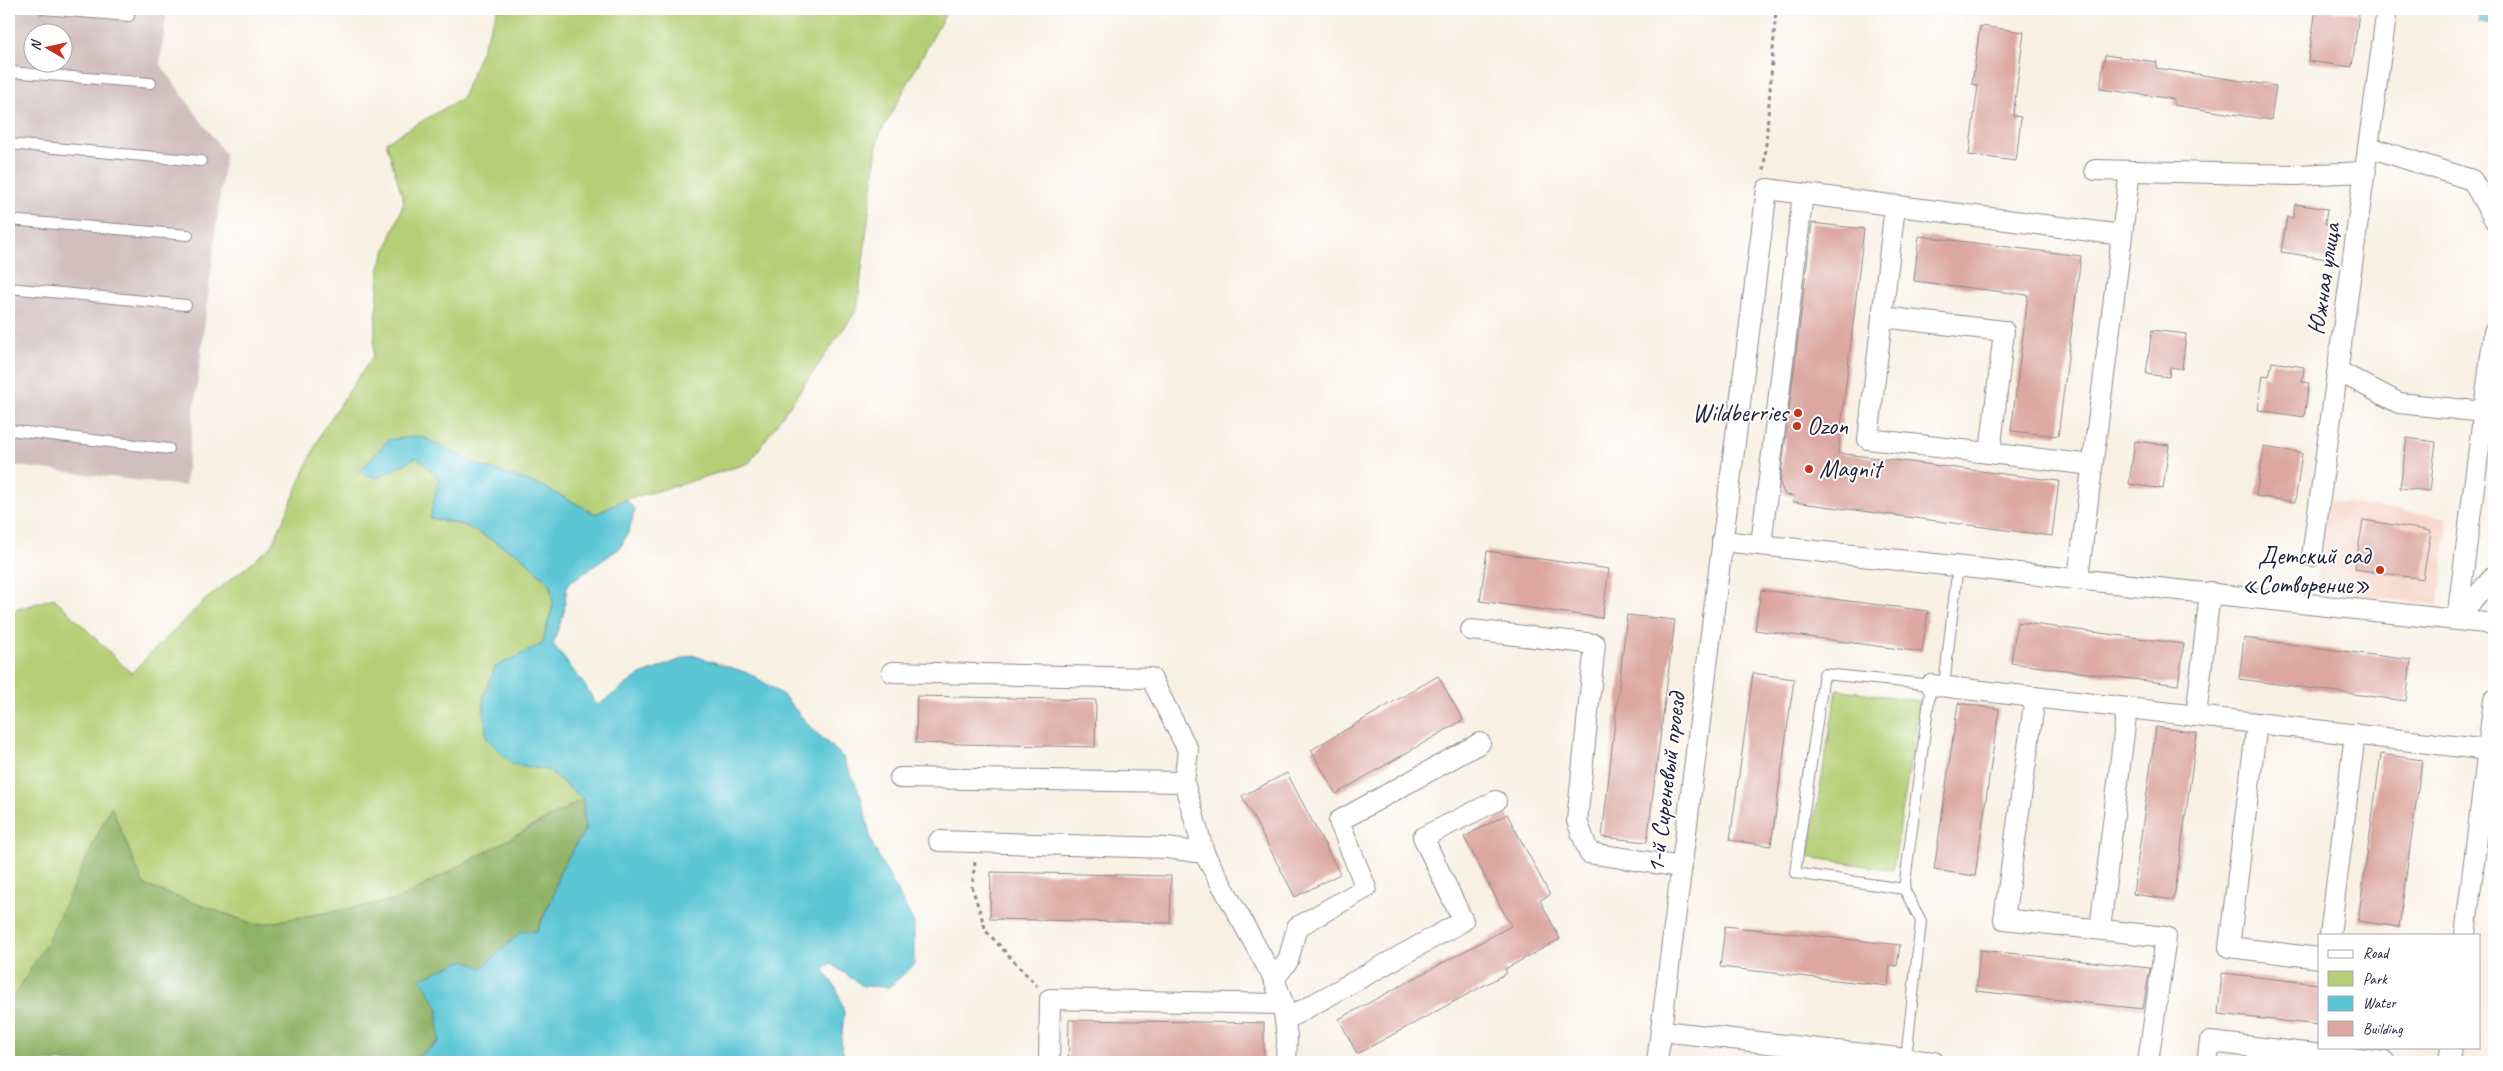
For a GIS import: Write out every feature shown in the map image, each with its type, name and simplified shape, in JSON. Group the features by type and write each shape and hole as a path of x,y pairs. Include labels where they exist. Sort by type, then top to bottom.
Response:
{"street":[{"name":"Южная улица","path":"2312,556 2387,9"},
{"path":"2369,147 2472,180 2494,219"},
{"path":"2095,170 2295,176 2366,172"},
{"path":"2078,578 2130,171"},
{"path":"1767,189 2122,235"},
{"name":"1-й Сиреневый проезд","path":"1657,1062 1767,189"},
{"path":"1761,545 1803,194"},
{"path":"1895,206 1868,439 2092,465"},
{"path":"1882,316 2004,331 1990,453"},
{"path":"2457,619 2494,332"},
{"path":"2338,371 2399,403 2484,412"},
{"path":"1722,541 2494,624"},
{"path":"2457,619 2494,576"},
{"path":"2196,716 2210,592"},
{"path":"1471,630 1595,644 1577,821 1589,853 1682,867"},
{"path":"892,672 1151,678 1188,750 1184,782 1204,854 1274,979 1284,1012 1286,1062"},
{"path":"1931,685 2488,750"},
{"path":"2035,697 2004,919 2100,928 2166,937 2148,1062"},
{"path":"2465,934 2494,700"},
{"path":"2100,928 2126,708"},
{"path":"2257,723 2229,948 2318,958"},
{"path":"2330,934 2355,734"},
{"path":"1274,979 1288,961 1297,927 1366,888 1338,822 1480,743"},
{"path":"900,778 1184,782"},
{"path":"1049,1062 1050,999 1284,1012 1463,921 1423,837 1496,801"},
{"path":"939,841 1167,848 1204,854"},
{"path":"1662,1031 1934,1062"},
{"path":"2207,1062 2210,1042 2385,1062"},
{"path":"2449,1062 2451,1048"}],"lane":[{"path":"43,9 129,16"},
{"path":"9,72 151,83"},
{"path":"9,144 201,161"},
{"path":"9,220 188,235"},
{"path":"9,288 186,305"},
{"path":"9,430 169,449"},
{"path":"1904,888 1795,873 1824,674 1944,686 1958,565"},
{"path":"1906,1059 1921,921 1904,888 1931,685"}],"path":[{"path":"1767,189 1763,162 1776,9"},
{"path":"975,860 972,887 986,931 1050,999"}],"shaded area":[{"path":"9,9 167,9 160,64 225,154 185,486 9,465"},
{"name":"Детский сад «Сотворение»","path":"2327,500 2448,518 2439,605 2315,590"}],"green space":[{"path":"498,9 948,9 878,138 857,310 749,463 626,499 596,514 542,486 479,465 420,436 377,478 417,457 439,479 430,518 464,525 521,556 550,584 553,605 542,644 496,667 483,698 487,739 512,764 548,770 583,799 397,900 257,925 143,885 111,807 46,945 9,1008 9,612 54,598 131,673 204,601 272,546 322,431 373,356 380,266 404,202 386,142 462,98"},
{"path":"1837,689 1920,701 1893,870 1808,857"},
{"path":"583,799 585,830 560,871 553,897 536,931 522,931 438,1008 439,1041 419,1056 400,1060 367,1062 9,1062 10,1003 46,944 111,806 144,885 257,925 397,900"}],"water":[{"path":"2480,9 2494,9 2494,24 2478,22"},
{"path":"420,436 479,465 542,486 596,514 626,499 635,510 628,533 620,548 567,585 564,612 553,644 586,687 597,706 638,676 692,655 751,674 783,695 811,728 842,756 861,796 872,844 914,923 914,965 889,987 863,986 830,963 824,970 837,990 844,1012 841,1045 846,1062 367,1062 400,1060 419,1056 439,1042 438,1008 421,978 465,960 482,968 522,931 537,931 553,897 560,871 585,830 583,799 548,770 512,764 487,739 483,698 495,667 542,644 553,605 550,584 521,556 464,525 430,518 439,479 417,457 377,478 359,472 388,440"}],"building":[{"path":"2316,9 2359,13 2352,67 2308,61"},
{"path":"1980,26 2024,32 2013,116 2021,117 2016,161 1969,155 1978,85 1972,84"},
{"path":"2105,55 2157,62 2156,68 2276,86 2271,120 2173,105 2174,99 2100,89"},
{"path":"2295,204 2327,209 2325,224 2332,225 2327,259 2281,252 2287,217 2293,218"},
{"path":"1812,223 1864,229 1838,453 2059,481 2052,536 1793,502 1794,496 1785,495 1780,484"},
{"path":"1919,236 2081,256 2058,436 2011,431 2028,295 1914,281"},
{"path":"2152,330 2186,334 2182,369 2170,367 2169,377 2146,374"},
{"path":"2272,362 2304,367 2302,382 2309,383 2304,417 2258,410 2263,375 2269,376"},
{"path":"2407,438 2436,442 2430,491 2400,488"},
{"path":"2135,441 2169,445 2163,489 2129,484"},
{"path":"2264,447 2302,453 2295,502 2256,496"},
{"path":"2363,520 2431,531 2423,579 2355,569"},
{"path":"1487,551 1609,569 1602,618 1480,601"},
{"path":"1761,590 1928,611 1922,652 1755,630"},
{"path":"1627,615 1675,620 1647,842 1602,837"},
{"path":"2017,622 2184,644 2178,685 2011,663"},
{"path":"2244,638 2411,660 2406,701 2239,679"},
{"path":"1753,673 1794,679 1771,846 1730,840"},
{"path":"1438,676 1463,720 1336,794 1311,750"},
{"path":"917,696 1096,700 1095,747 916,743"},
{"path":"1958,703 1999,709 1975,876 1934,870"},
{"path":"2156,727 2197,733 2174,900 2133,894"},
{"path":"2381,754 2422,760 2399,927 2358,921"},
{"path":"1287,773 1340,874 1295,897 1242,796"},
{"path":"1507,814 1550,895 1540,900 1560,939 1505,969 1507,973 1357,1054 1339,1019 1511,926 1464,837"},
{"path":"991,872 1171,876 1170,923 990,919"},
{"path":"1725,926 1900,945 1897,966 1890,965 1888,986 1720,967"},
{"path":"1980,950 2150,968 2143,1009 1976,991"},
{"path":"2222,973 2318,984 2318,1025 2218,1014"},
{"path":"1069,1020 1264,1023 1264,1062 1068,1062"}],"place":[{"name":"Wildberries","path":"1798,413"},
{"name":"Ozon","path":"1797,426"},
{"name":"Magnit","path":"1809,469"},
{"name":"Детский сад «Сотворение»","path":"2380,570"}]}
